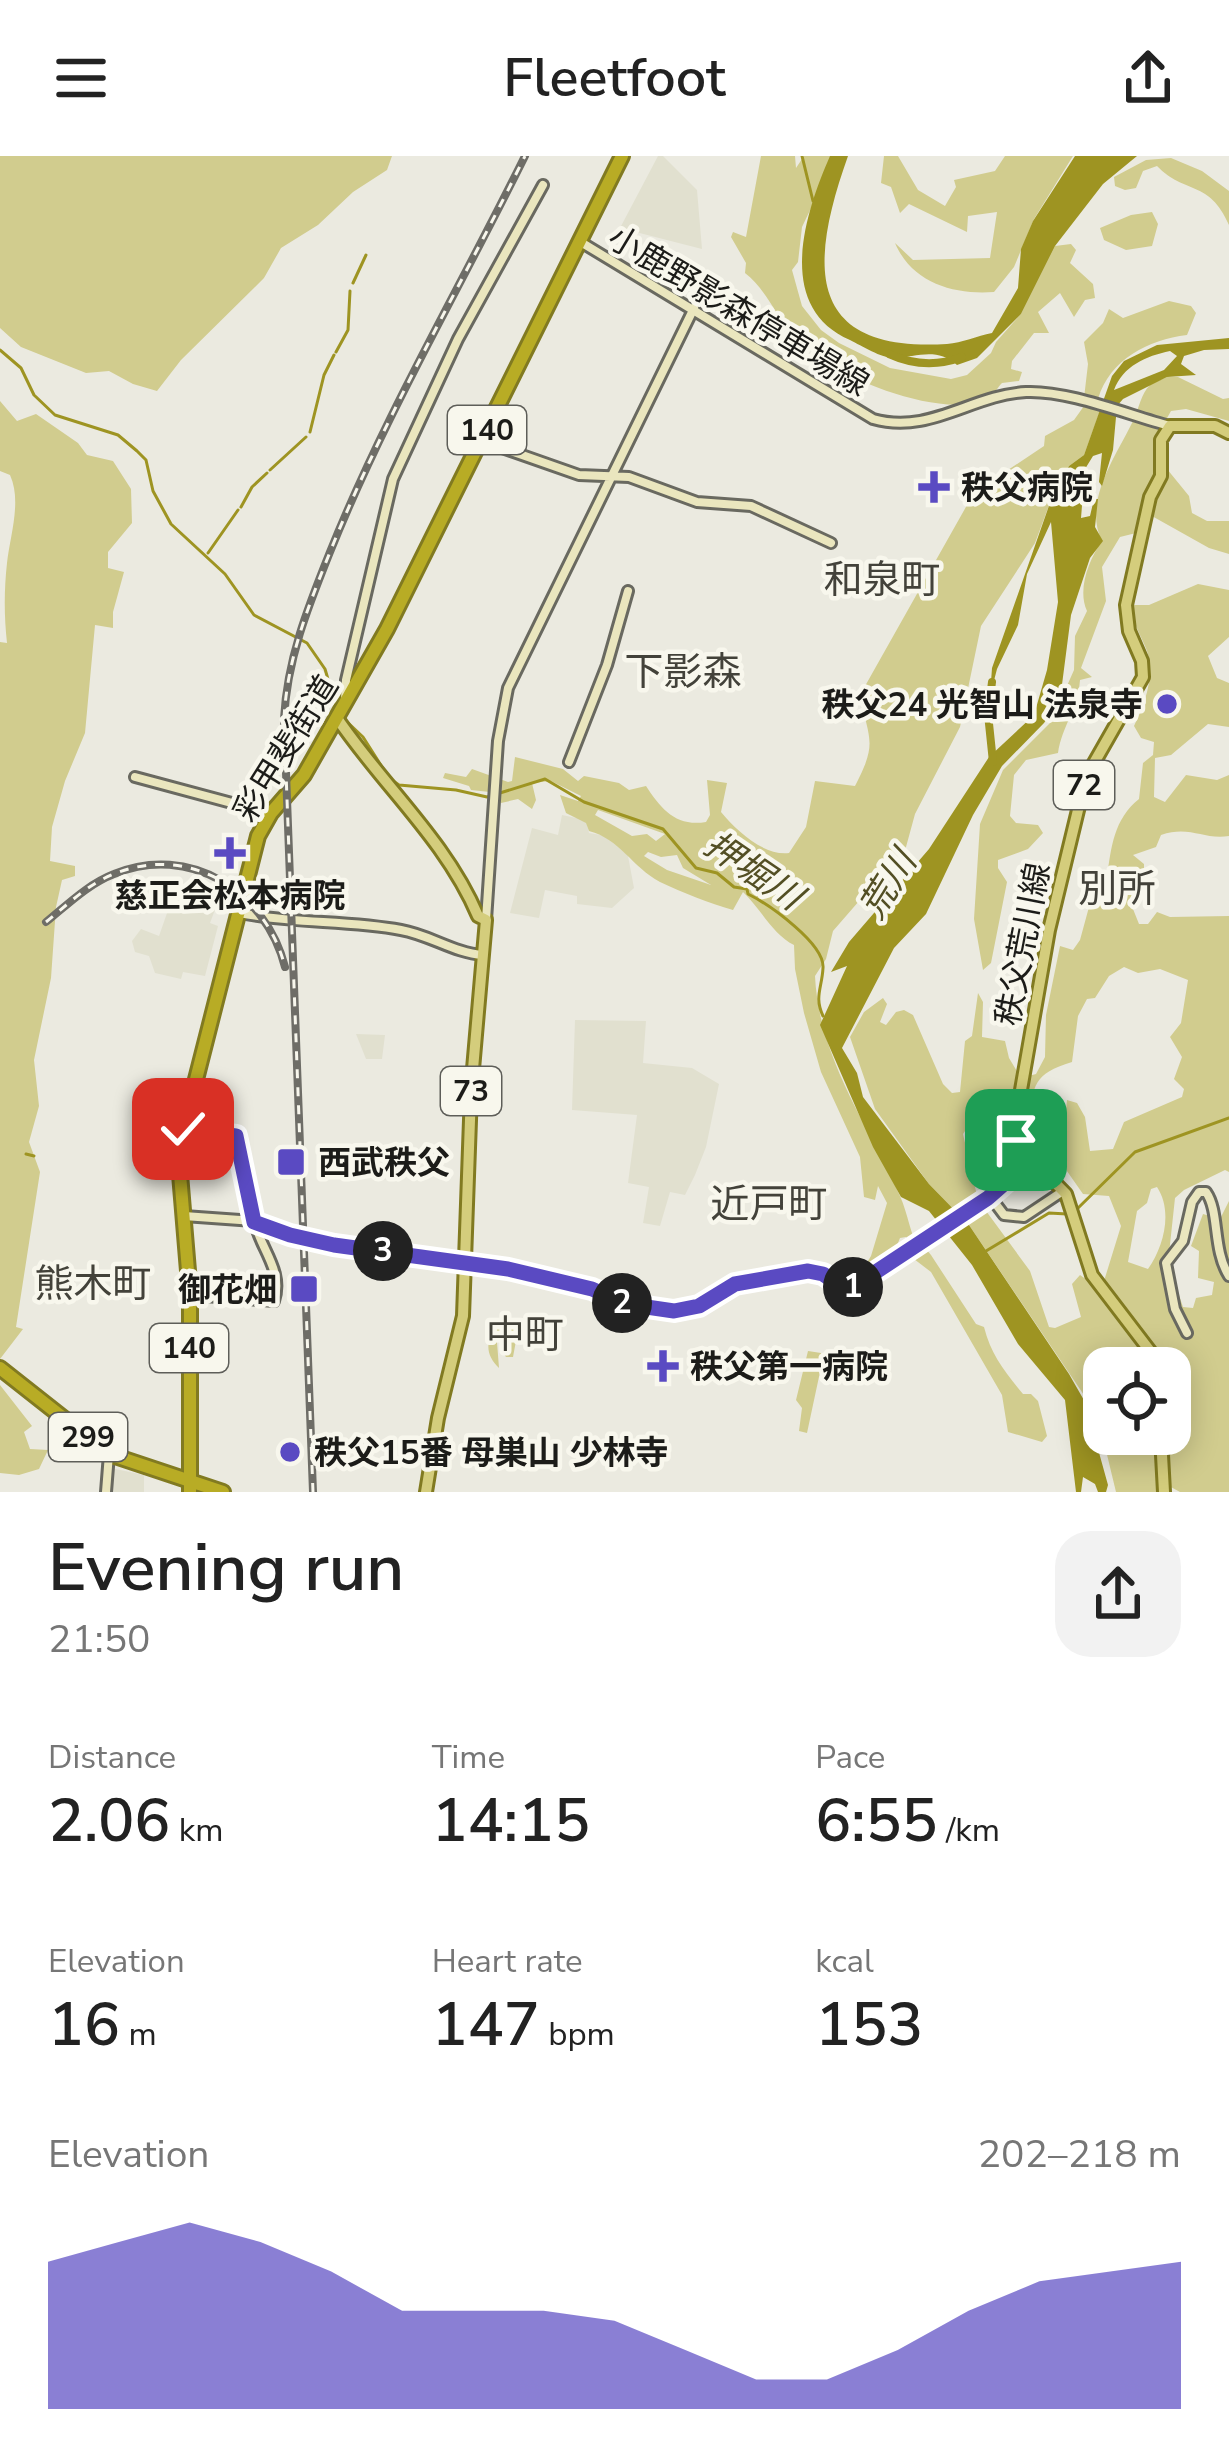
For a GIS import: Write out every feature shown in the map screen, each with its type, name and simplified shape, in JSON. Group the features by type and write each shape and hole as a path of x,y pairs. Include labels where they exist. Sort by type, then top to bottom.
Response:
{"highway":[{"name":"彩甲斐街道","path":"190,1487 190,1295 178,1150 258,836 304,775 404,597 622,156"},
{"name":"299","path":"0,1368 109,1454 190,1487 223,1492"}],"main road":[{"path":"1167,426 1216,426 1229,433"},
{"name":"秩父荒川線","path":"1146,1347 1092,1275 1063,1191 1027,1164 1014,1130 1048,930 1089,770 1143,677 1126,605 1150,497 1161,476 1160,440 1167,426"},
{"path":"341,710 363,755 435,838 478,916 486,920"},
{"name":"73","path":"427,1492 438,1418 463,1316 471,1092 486,920"},
{"path":"1162,1455 1164,1492"}],"street":[{"path":"341,710 393,478 458,339 543,185"},
{"name":"小鹿野影森停車場線","path":"579,241 853,409 885,422 921,423 1017,393 1045,393 1167,426"},
{"path":"486,920 494,779 508,688 694,308"},
{"path":"482,441 580,475 629,477 698,502 751,506 831,543"},
{"path":"569,761 607,665 628,592"},
{"path":"135,777 271,813"},
{"path":"238,913 400,930 435,938 466,954 483,955"},
{"path":"183,1129 236,1136 254,1222 274,1264 277,1291 274,1301 190,1295"},
{"path":"183,1216 254,1222 334,1245 466,1262 574,1284 626,1304 674,1311 699,1306 735,1284 808,1271 850,1288 988,1198 1027,1164"},
{"path":"994,1203 1004,1215 1024,1217 1063,1191"},
{"path":"1187,1333 1175,1309 1166,1263 1186,1235 1192,1202 1199,1192 1212,1200 1217,1251 1229,1276"},
{"path":"106,1492 109,1454"}],"shaded area":[{"path":"0,156 392,156 387,170 281,248 264,278 181,360 157,391 109,371 86,373 21,347 0,328"},
{"path":"658,156 697,190 702,249 620,228"},
{"path":"761,156 795,156 796,168 804,156 836,156 802,227 798,262 792,270 802,306 821,330 890,368 951,379 967,375 1021,314 1055,246 1071,244 1076,250 1070,263 1093,284 1095,298 1085,300 1074,317 1060,293 1038,312 1049,333 1034,333 1012,361 1011,369 1022,372 1019,381 1002,383 989,397 973,403 931,402 863,382 829,364 793,336 745,273 746,263 731,237 733,232 746,237"},
{"path":"830,156 848,156 827,231 825,264 829,292 842,316 865,333 899,343 947,344 992,333 1018,288 1021,249 1033,221 1075,156 1137,156 1103,184 1055,246 1021,314 977,358 957,365 934,355 894,358 878,354 826,325 811,305 804,282 805,231"},
{"path":"884,156 898,156 918,190 945,206 956,187 954,180 995,171 1005,156 1073,156 1034,219 1014,267 994,292 979,292 950,288 923,277 895,243 913,260 990,258 997,212 968,216 967,232 909,204 900,213 891,187 881,183"},
{"path":"1171,158 1202,171 1229,191 1229,225 1213,200 1157,166 1143,171 1136,188 1115,186 1114,177 1146,160"},
{"path":"1152,212 1158,224 1152,246 1126,250 1104,240 1100,228"},
{"path":"1169,301 1191,306 1196,313 1187,335 1158,341 1132,354 1111,373 1098,399 1084,398 1088,364 1084,342 1103,323 1109,309 1123,318"},
{"path":"1229,338 1229,349 1184,356 1181,364 1196,375 1167,377 1117,406 1113,450 1102,486 1102,453 1093,456 1085,469 1081,518 1090,516 1094,499 1098,499 1095,527 1103,541 1090,558 1071,615 1060,700 1002,766 926,914 894,948 842,1048 857,1073 863,1097 929,1184 969,1225 1083,1398 1083,1455 1100,1455 1108,1485 1106,1492 1098,1492 1083,1477 1081,1492 1076,1492 1065,1400 1018,1344 972,1265 929,1211 901,1197 873,1147 820,1025 847,966 831,972 849,942 929,849 989,757 1034,715 1058,602 1051,522 1027,574 1018,625 990,696 992,668 1051,500 1069,466 1084,455 1112,376 1124,361 1157,345","holes":["1170,351 1177,356 1164,370 1114,390 1136,363"]},
{"path":"1167,377 1229,398 1229,421 1186,409 1171,411 1162,427 1167,469 1189,496 1192,513 1207,521 1229,521 1229,554 1143,511 1140,532 1120,537 1102,567 1106,601 1081,668 1092,677 1080,680 1058,753 1026,760 1014,775 1010,816 1016,823 1038,825 1043,833 1028,849 998,860 1007,882 991,963 983,970 974,919 980,824 1003,770 1051,722 1074,670 1075,636 1087,611 1086,575 1102,541 1096,510 1104,478 1144,393"},
{"path":"0,401 17,421 36,414 78,443 87,455 113,461 131,489 132,523 108,552 108,568 124,572 113,628 95,625 85,733 52,827 50,861 75,866 75,876 62,880 51,978 34,1060 39,1106 29,1142 40,1172 16,1327 23,1329 0,1359 0,642 7,643 5,583 15,507 10,475 0,471"},
{"path":"1084,406 1100,411 1084,455 1069,466 1035,543 981,626 960,727 915,814 906,847 833,931 826,959 815,976 818,1006 835,1062 900,1196 919,1250 926,1249 976,1324 984,1327 1010,1378 1023,1394 1038,1401 1047,1436 1042,1442 1008,1432 1002,1395 931,1272 914,1259 906,1237 900,1238 894,1253 858,1277 871,1256 887,1203 878,1186 875,1200 864,1197 860,1157 821,1072 804,1013 794,945 743,892 733,910 650,876 609,840 566,813 560,795 578,801 581,796 551,781 532,783 536,800 532,809 518,799 501,803 499,793 471,790 443,778 445,773 466,777 472,769 512,781 515,757 563,769 578,781 584,776 619,783 629,790 646,786 670,814 695,823 706,822 710,815 707,780 727,783 721,812 727,819 760,846 789,853 806,827 815,781 855,786 869,750 860,695 980,482 1005,472 1044,446 1045,436 1074,420","holes":["598,810 665,834 656,841 647,834 632,836 595,815","648,852 661,857 677,855 683,868 711,885 667,870 644,856"]},
{"path":"1198,584 1229,590 1229,637 1208,656 1217,678 1229,683 1229,727 1208,724 1171,755 1155,758 1154,797 1165,802 1186,775 1217,780 1229,775 1229,836 1161,835 1156,847 1133,855 1144,864 1144,877 1131,904 1139,924 1148,924 1157,912 1170,917 1229,916 1229,1172 1175,1198 1168,1263 1183,1307 1193,1308 1196,1298 1212,1295 1214,1282 1198,1278 1199,1251 1191,1246 1203,1214 1220,1219 1229,1201 1229,1492 1180,1492 1158,1480 1157,1492 1116,1492 1107,1455 1191,1455 1191,1347 1083,1347 1083,1394 969,1225 929,1184 875,1109 850,1037 864,1012 883,998 887,1004 880,1022 886,1025 904,1010 913,1015 943,1084 952,1093 960,1092 965,1041 972,1036 978,993 983,1002 982,1037 1005,1041 1021,1078 1036,1074 1045,1057 1046,1015 1060,946 1073,950 1080,940 1095,885 1107,878 1119,825 1139,799 1143,763 1153,755 1154,742 1141,738 1134,726 1150,670 1134,605 1149,605","holes":["1124,967 1138,973 1160,969 1188,980 1181,1023 1170,1037 1182,1057 1174,1079 1184,1089 1182,1097 1124,1122 1113,1149 1090,1151 1085,1117 1077,1103 1067,1100 1064,1130 1029,1123 1030,1110 1042,1077 1072,1062 1078,1016 1087,999 1095,998 1109,976","1021,1084 1028,1140 1038,1158 1048,1168 1062,1164 1083,1194 1109,1196 1121,1226 1104,1281 1094,1285 1080,1275 1072,1284 1081,1317 1055,1328 1049,1327 1030,1271 978,1200 963,1134 971,1122 1006,1114 1014,1087","1157,1187 1165,1217 1162,1239 1148,1269 1128,1262 1137,1211"]},
{"path":"562,815 586,820 589,833 607,836 628,856 634,888 612,908 577,904 577,896 545,890 539,918 510,913 532,828 558,835"},
{"path":"173,896 216,907 210,923 218,926 205,976 183,972 181,979 155,973 149,956 135,952 132,941 141,929 159,936"},
{"path":"575,1020 646,1021 643,1063 692,1068 719,1084 695,1175 685,1195 670,1192 660,1226 643,1223 649,1187 628,1183 637,1115 572,1110"},
{"path":"356,1034 385,1035 382,1059 366,1059"},
{"path":"496,1326 518,1330 513,1357 502,1351 503,1341 497,1342 499,1368 488,1349"},
{"path":"808,1351 821,1353 823,1358 807,1433 799,1431 802,1408 796,1400"},
{"path":"0,1385 32,1426 24,1432 30,1449 48,1450 39,1469 19,1475 0,1473"},
{"path":"111,1468 144,1475 144,1492 111,1492"}],"waterway":[{"path":"802,156 813,201"},
{"path":"353,283 366,255"},
{"path":"336,352 348,330 350,291"},
{"path":"0,350 21,368 34,395 55,415 118,435 146,460 153,491 171,524 225,574 254,615 307,643 325,669 337,710"},
{"name":"荒川","path":"889,354 925,363 962,357"},
{"path":"310,432 334,355"},
{"path":"270,470 306,437"},
{"path":"241,507 267,473"},
{"path":"208,553 238,510"},
{"name":"荒川","path":"992,682 988,714 993,762"},
{"name":"押堀川","path":"343,718 399,785 487,797 545,779 584,802 663,829 696,868 747,889 806,937 821,958 823,1016"},
{"path":"1075,1211 1135,1152 1229,1118"},
{"path":"26,1154 34,1156"},
{"path":"986,1251 1049,1213 1067,1214"}],"railway":[{"path":"313,1492 286,697 307,613 352,501 525,156"},
{"path":"46,922 104,878 142,866 170,865 220,880 242,896 261,916 285,967"}],"place":[{"name":"秩父病院","path":"934,487"},
{"name":"秩父24 光智山 法泉寺","path":"1167,704"},
{"name":"慈正会松本病院","path":"230,853"},
{"name":"西武秩父","path":"291,1162"},
{"name":"御花畑","path":"304,1289"},
{"name":"秩父第一病院","path":"663,1366"},
{"name":"秩父15番 母巣山 少林寺","path":"290,1452"}],"district":[{"name":"和泉町","path":"882,579"},
{"name":"下影森","path":"683,671"},
{"name":"別所","path":"1117,888"},
{"name":"近戸町","path":"769,1203"},
{"name":"熊木町","path":"93,1283"},
{"name":"中町","path":"525,1334"}],"route":[{"path":"183,1129 236,1136 254,1222 284,1234 508,1269 592,1289 626,1304 674,1311 699,1306 735,1284 808,1271 847,1289 853,1287 1002,1188 1032,1159 1016,1140"}]}
